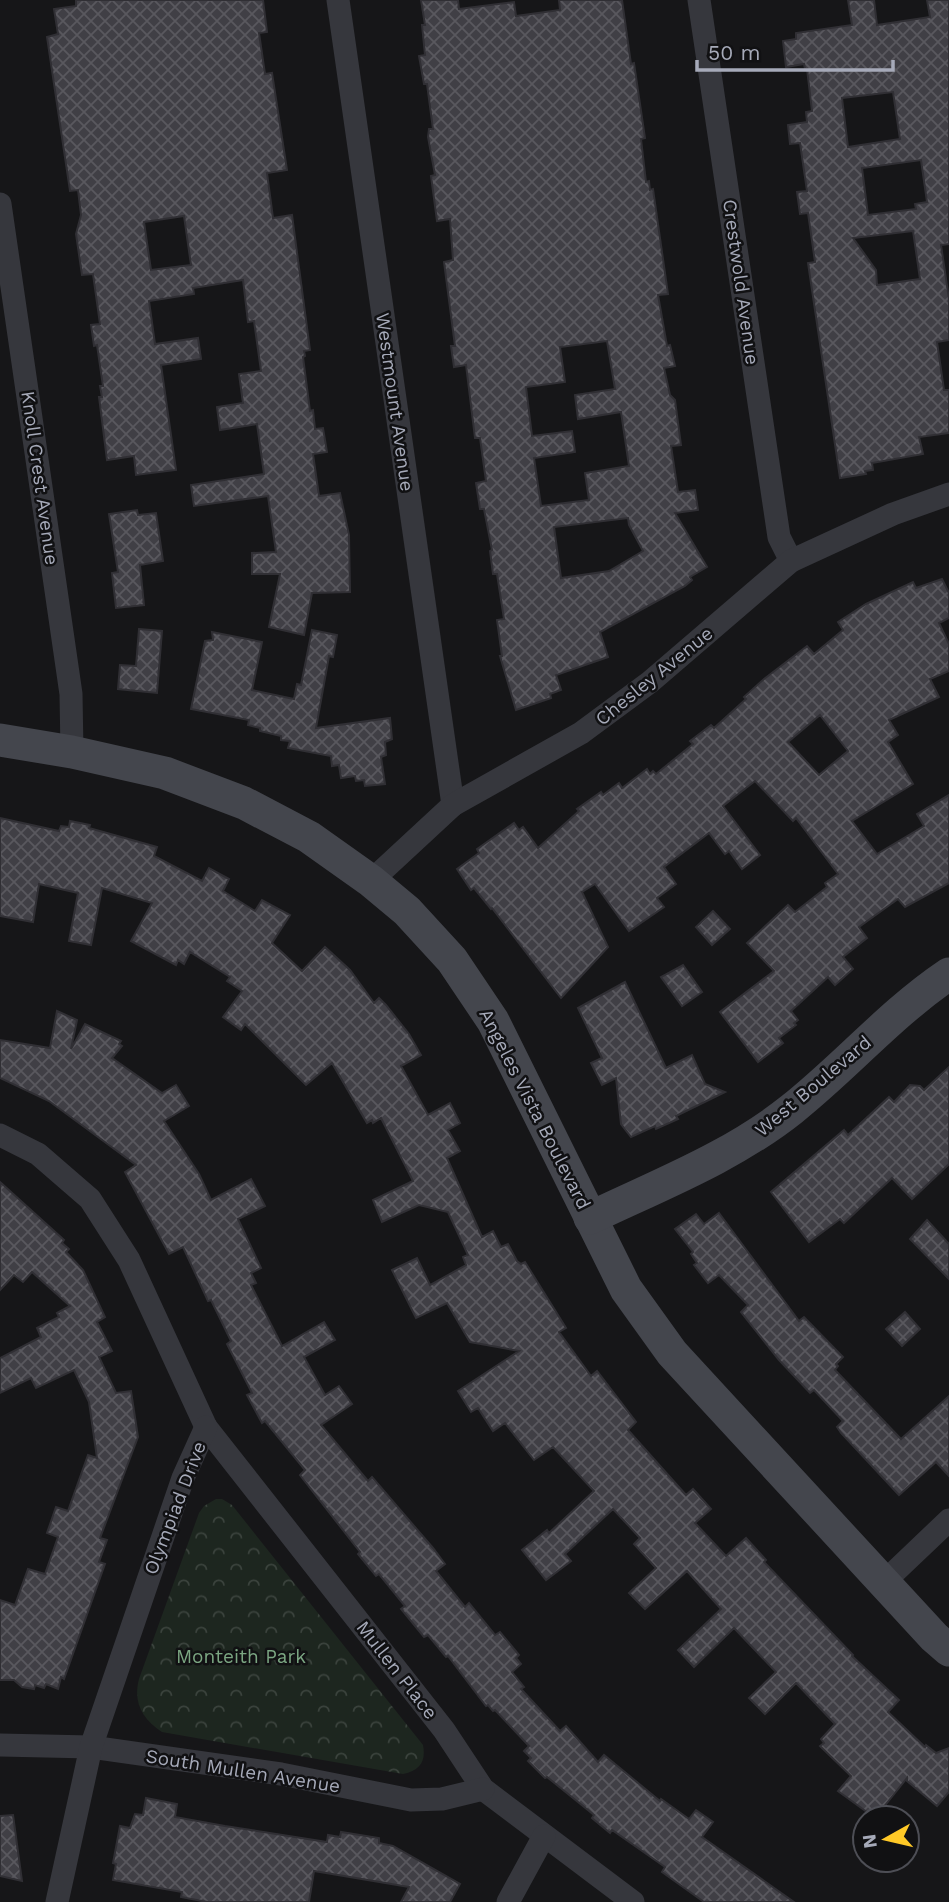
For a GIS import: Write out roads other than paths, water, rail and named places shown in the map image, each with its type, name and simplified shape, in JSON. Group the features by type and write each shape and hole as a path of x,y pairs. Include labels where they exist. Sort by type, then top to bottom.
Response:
{"street":[{"name":"Westmount Avenue","path":"338,0 453,805"},
{"name":"Crestwold Avenue","path":"699,0 779,537 791,561"},
{"name":"Knoll Crest Avenue","path":"0,204 71,694 72,752"},
{"name":"Chesley Avenue","path":"371,881 453,805 581,733 650,682 791,561 893,514 949,494"},
{"name":"Angeles Vista Boulevard","path":"0,740 72,752 165,773 244,803 309,836 407,911 452,960 494,1021 626,1289 672,1353 949,1650"},
{"name":"West Boulevard","path":"590,1217 747,1141 792,1109 923,991 949,974"},
{"name":"Olympiad Drive","path":"0,1135 38,1154 90,1199 129,1260 206,1427 183,1478 92,1747 57,1902"},
{"name":"Mullen Place","path":"206,1427 444,1730 483,1789 634,1902"},
{"path":"884,1583 949,1520"},
{"name":"South Mullen Avenue","path":"0,1745 92,1747 281,1774 411,1800 442,1799 483,1789"},
{"path":"508,1902 544,1836"}],"park label":[{"name":"Monteith Park","path":"241,1656"}]}
